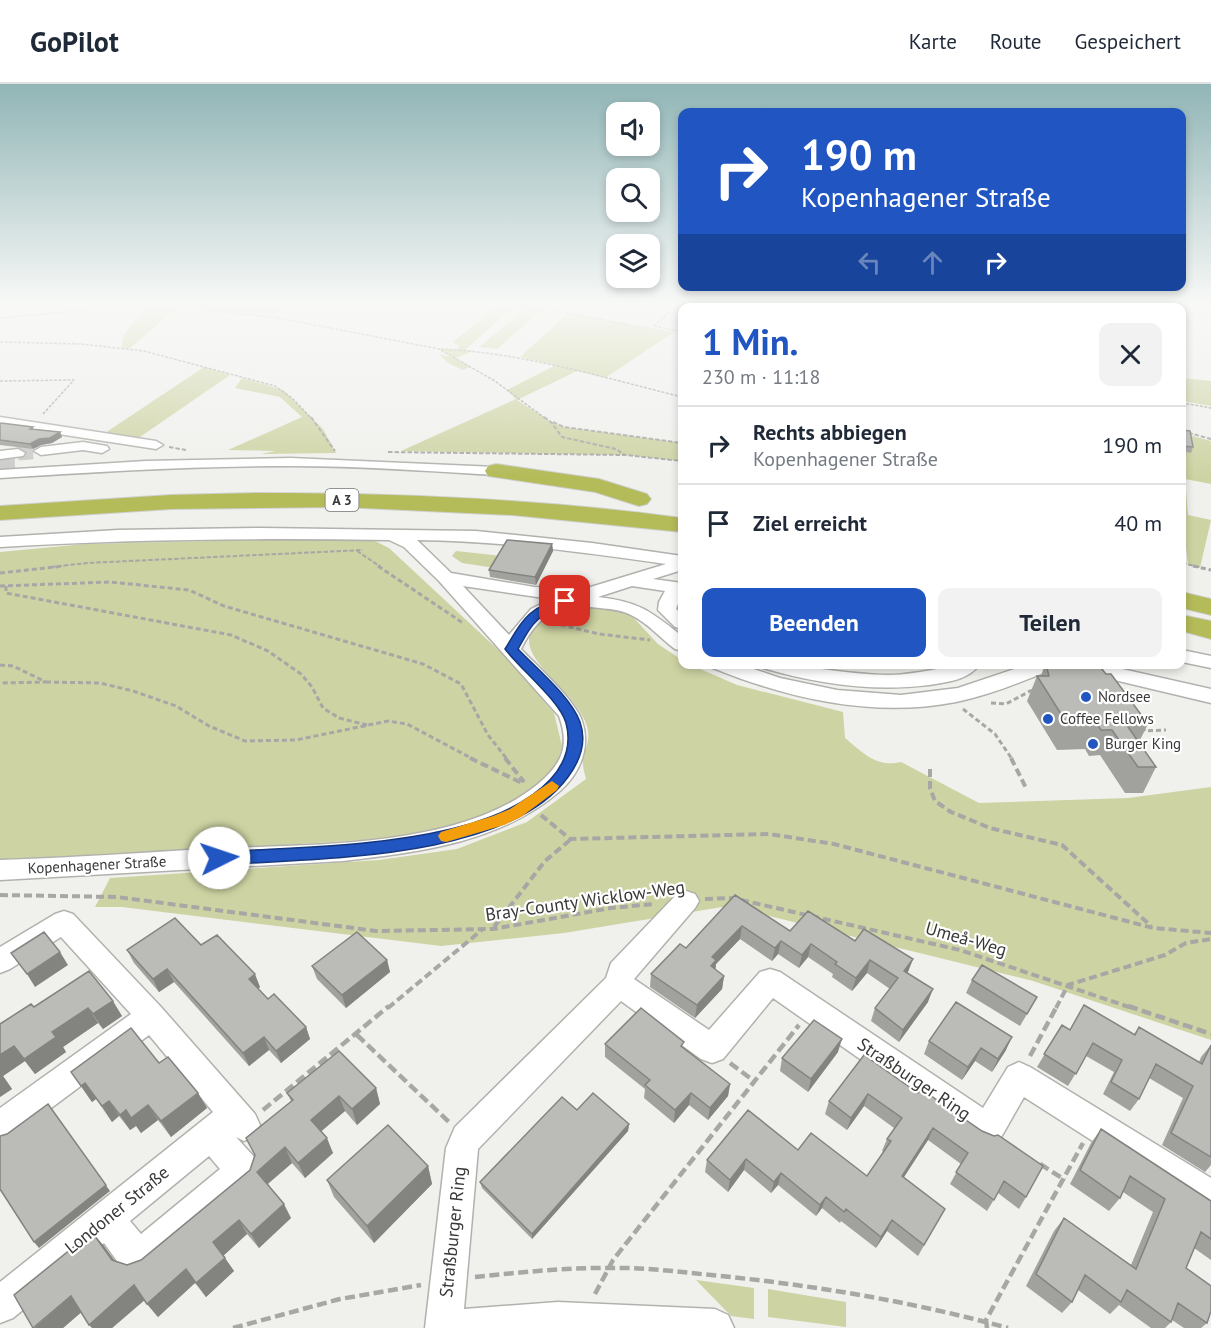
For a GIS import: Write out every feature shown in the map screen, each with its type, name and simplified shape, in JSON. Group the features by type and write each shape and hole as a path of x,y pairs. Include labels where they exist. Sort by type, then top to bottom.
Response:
{"highway":[{"path":"496,471 598,486 639,499"},
{"name":"A 3","path":"0,495 157,484 307,480 512,487 678,504"},
{"name":"A 3","path":"0,513 147,502 310,499 470,504 572,512 678,525"},
{"path":"1186,601 1211,607"},
{"path":"1186,624 1211,630"}],"street":[{"path":"0,421 156,445 127,457 20,459 0,455"},
{"path":"41,451 90,446 154,465"},
{"path":"0,474 154,465 349,463 496,471"},
{"path":"0,542 200,534 390,534 406,540 506,551"},
{"path":"427,543 495,537 592,548 678,562"},
{"path":"427,543 458,568 492,574"},
{"name":"Kopenhagener Straße","path":"0,870 370,848 452,835 498,820 530,804 565,772 574,752 573,722 564,706 446,577 427,543"},
{"path":"592,548 608,556 617,565 634,597 634,609"},
{"path":"550,556 617,565"},
{"path":"511,649 530,618 564,598 599,590 678,564"},
{"path":"446,577 634,609 677,631"},
{"path":"538,580 599,590"},
{"path":"627,581 678,588"},
{"path":"677,631 667,606 678,591"},
{"path":"1186,657 1211,662"},
{"path":"734,669 770,682 832,696 904,700 942,697 990,687 1036,669"},
{"path":"790,669 822,677 893,682 947,675 965,669"},
{"path":"1093,669 1211,696"},
{"path":"466,1138 619,984 621,972 696,900"},
{"path":"0,961 64,922 151,1016 230,1124 244,1171 138,1258 106,1218"},
{"name":"Straßburger Ring","path":"712,1049 770,981 988,1130 1019,1077"},
{"path":"619,984 712,1049"},
{"path":"0,1127 151,1016"},
{"path":"1019,1077 1211,1197"},
{"name":"Londoner Straße","path":"0,1305 106,1218 230,1124"},
{"name":"Straßburger Ring","path":"444,1328 461,1158 466,1138"},
{"path":"462,1328 509,1321 582,1319 715,1328"}],"path":[{"path":"184,361 283,390 323,429 336,453"},
{"path":"460,361 495,381 551,422 564,427 678,442"},
{"path":"536,361 678,396"},
{"path":"0,381 74,380 46,412 27,425"},
{"path":"1186,403 1211,408"},
{"path":"551,422 562,437 616,449 625,455"},
{"path":"1186,432 1211,439"},
{"path":"0,573 87,563 372,550"},
{"path":"357,551 466,625 488,624"},
{"path":"1186,564 1211,570"},
{"path":"0,586 110,582 189,590 224,606 423,664 461,684 488,735 528,786 407,724 388,721 296,740 245,741 209,726 176,706 133,691 100,683 0,683"},
{"path":"6,585 6,593 231,635 268,651 301,674 312,687 323,708 339,718 369,725"},
{"path":"530,618 599,634 648,640 677,631"},
{"path":"0,665 13,666 46,682"},
{"path":"942,697 993,728 1026,788"},
{"path":"1139,723 1145,730 1166,730"},
{"path":"930,769 930,788 935,801 951,812 990,828 1062,845 1153,928"},
{"path":"530,804 553,827 570,839 769,834 834,844 1153,928 1211,933"},
{"path":"493,929 545,861 570,839"},
{"name":"Bray-County Wicklow-Weg","path":"0,895 117,897 376,931 493,929 611,908 696,900"},
{"name":"Umeå-Weg","path":"696,900 734,898 960,950 1211,1034"},
{"path":"230,1124 357,1035 484,928"},
{"path":"1019,1077 1068,985 1165,955 1186,943 1211,939"},
{"path":"582,1319 609,1268 812,1009"},
{"path":"357,1035 466,1138"},
{"path":"712,1049 754,1081"},
{"path":"987,1325 1094,1123"},
{"path":"1036,1161 1065,1180"},
{"path":"233,1328 340,1299 448,1280 522,1272 609,1268 773,1281 887,1299 987,1325 1008,1328"}],"green space":[{"path":"446,361 461,361 471,367 463,370"},
{"path":"538,361 630,361 605,378 577,371 517,400 551,422 564,427 678,442 678,461 625,455 401,451 516,399 507,390 556,365"},
{"path":"204,367 230,375 137,439 105,433"},
{"path":"242,378 283,390 323,429 336,453 261,454 276,451 228,450 302,417 280,397 235,388"},
{"path":"1186,378 1211,381 1211,406 1186,402"},
{"path":"1186,434 1211,441 1211,484 1186,479"},
{"path":"1186,491 1188,515 1211,520 1200,568 1188,564"},
{"path":"373,540 389,548 507,658 554,713 562,746 556,770 522,799 464,825 393,838 54,860 0,860 0,552 85,544"},
{"path":"456,551 502,556 495,568 462,563 452,556"},
{"path":"570,605 613,609 631,615 658,644 678,657 678,669 700,669 737,685 843,712 845,738 864,754 885,763 901,762 979,803 1128,798 1211,787 1211,1040 1033,981 728,906 564,933 441,946 122,907 95,907 110,878 379,860 457,849 527,822 586,779 583,767 588,740 585,721 575,704 547,674 529,645 531,632 544,618"},
{"path":"696,1280 754,1288 754,1319 731,1316"},
{"path":"768,1289 846,1302 846,1327 768,1317"}],"building":[{"path":"1,423 60,432 50,438 39,439 30,444 0,440"},
{"path":"1186,430 1190,431 1193,447 1186,446"},
{"path":"507,540 552,544 535,577 489,570"},
{"path":"1047,669 1102,669 1106,674 1111,674 1148,724 1126,724 1156,767 1138,767 1112,730 1101,730 1097,724 1068,725 1037,676 1049,676"},
{"path":"735,895 790,931 808,911 855,941 864,929 913,959 904,971 933,989 903,1030 875,1008 898,978 870,960 856,978 811,944 802,955 781,941 775,948 742,926 712,957 716,960 711,966 724,976 697,1005 651,974 680,944 686,948"},
{"path":"175,918 201,945 217,935 255,974 249,979 268,999 274,994 306,1027 276,1051 264,1037 243,1053 167,969 153,979 127,950"},
{"path":"44,932 60,952 27,974 11,953"},
{"path":"357,932 387,960 342,995 312,966"},
{"path":"982,965 1037,997 1027,1014 972,980"},
{"path":"89,971 113,1001 93,1014 88,1008 52,1032 56,1037 24,1059 14,1046 0,1055 0,1024 31,1004 34,1007"},
{"path":"956,1002 1012,1037 998,1059 981,1048 968,1067 929,1041"},
{"path":"1084,1005 1135,1035 1139,1027 1202,1064 1211,1045 1211,1157 1171,1133 1193,1086 1156,1064 1139,1099 1111,1082 1122,1060 1093,1043 1076,1074 1044,1054 1062,1025 1070,1030"},
{"path":"641,1008 684,1042 681,1046 730,1084 710,1108 691,1093 675,1110 645,1085 650,1080 605,1044"},
{"path":"814,1020 842,1039 811,1079 782,1058"},
{"path":"131,1028 159,1063 168,1057 198,1093 161,1121 148,1105 131,1118 126,1110 120,1115 109,1101 102,1106 85,1083 81,1086 71,1072"},
{"path":"339,1051 376,1088 352,1109 339,1096 311,1120 327,1138 298,1163 285,1147 257,1172 284,1204 251,1234 239,1220 213,1242 225,1258 196,1283 186,1269 147,1304 134,1285 89,1325 71,1296 33,1328 14,1295 92,1232 112,1260 127,1265 141,1260 250,1170 255,1155 246,1138 293,1100 287,1093"},
{"path":"864,1055 918,1093 921,1089 982,1131 994,1136 998,1135 1043,1166 1026,1197 1004,1181 994,1200 956,1172 968,1153 933,1128 902,1176 945,1209 924,1245 892,1220 881,1237 846,1209 844,1212 826,1197 820,1205 781,1173 774,1182 746,1159 730,1180 707,1160 748,1110 798,1150 811,1133 867,1176 891,1141 887,1139 902,1118 868,1094 851,1118 829,1101"},
{"path":"593,1093 629,1124 532,1234 480,1182 562,1097 577,1110"},
{"path":"48,1104 106,1185 34,1242 0,1189 0,1136 7,1134"},
{"path":"388,1125 428,1166 367,1226 327,1180"},
{"path":"1101,1129 1211,1201 1211,1239 1201,1232 1186,1268 1211,1286 1211,1311 1207,1323 1178,1303 1171,1322 1127,1290 1121,1302 1085,1275 1072,1302 1036,1274 1064,1218 1136,1269 1165,1199 1130,1176 1120,1198 1080,1170"}],"tunnel":[{"path":"18,453 41,451"},
{"path":"0,465 21,464"}],"slow traffic":[{"path":"446,836 474,829 516,813 552,786"}],"place":[{"name":"Nordsee","path":"1086,697"},
{"name":"Coffee Fellows","path":"1048,719"},
{"name":"Burger King","path":"1093,744"}],"route":[{"path":"219,858 370,848 424,841 452,835 498,820 530,804 556,783 565,772 574,752 575,733 573,722 564,706 511,649 530,618 543,609 565,601"}]}
